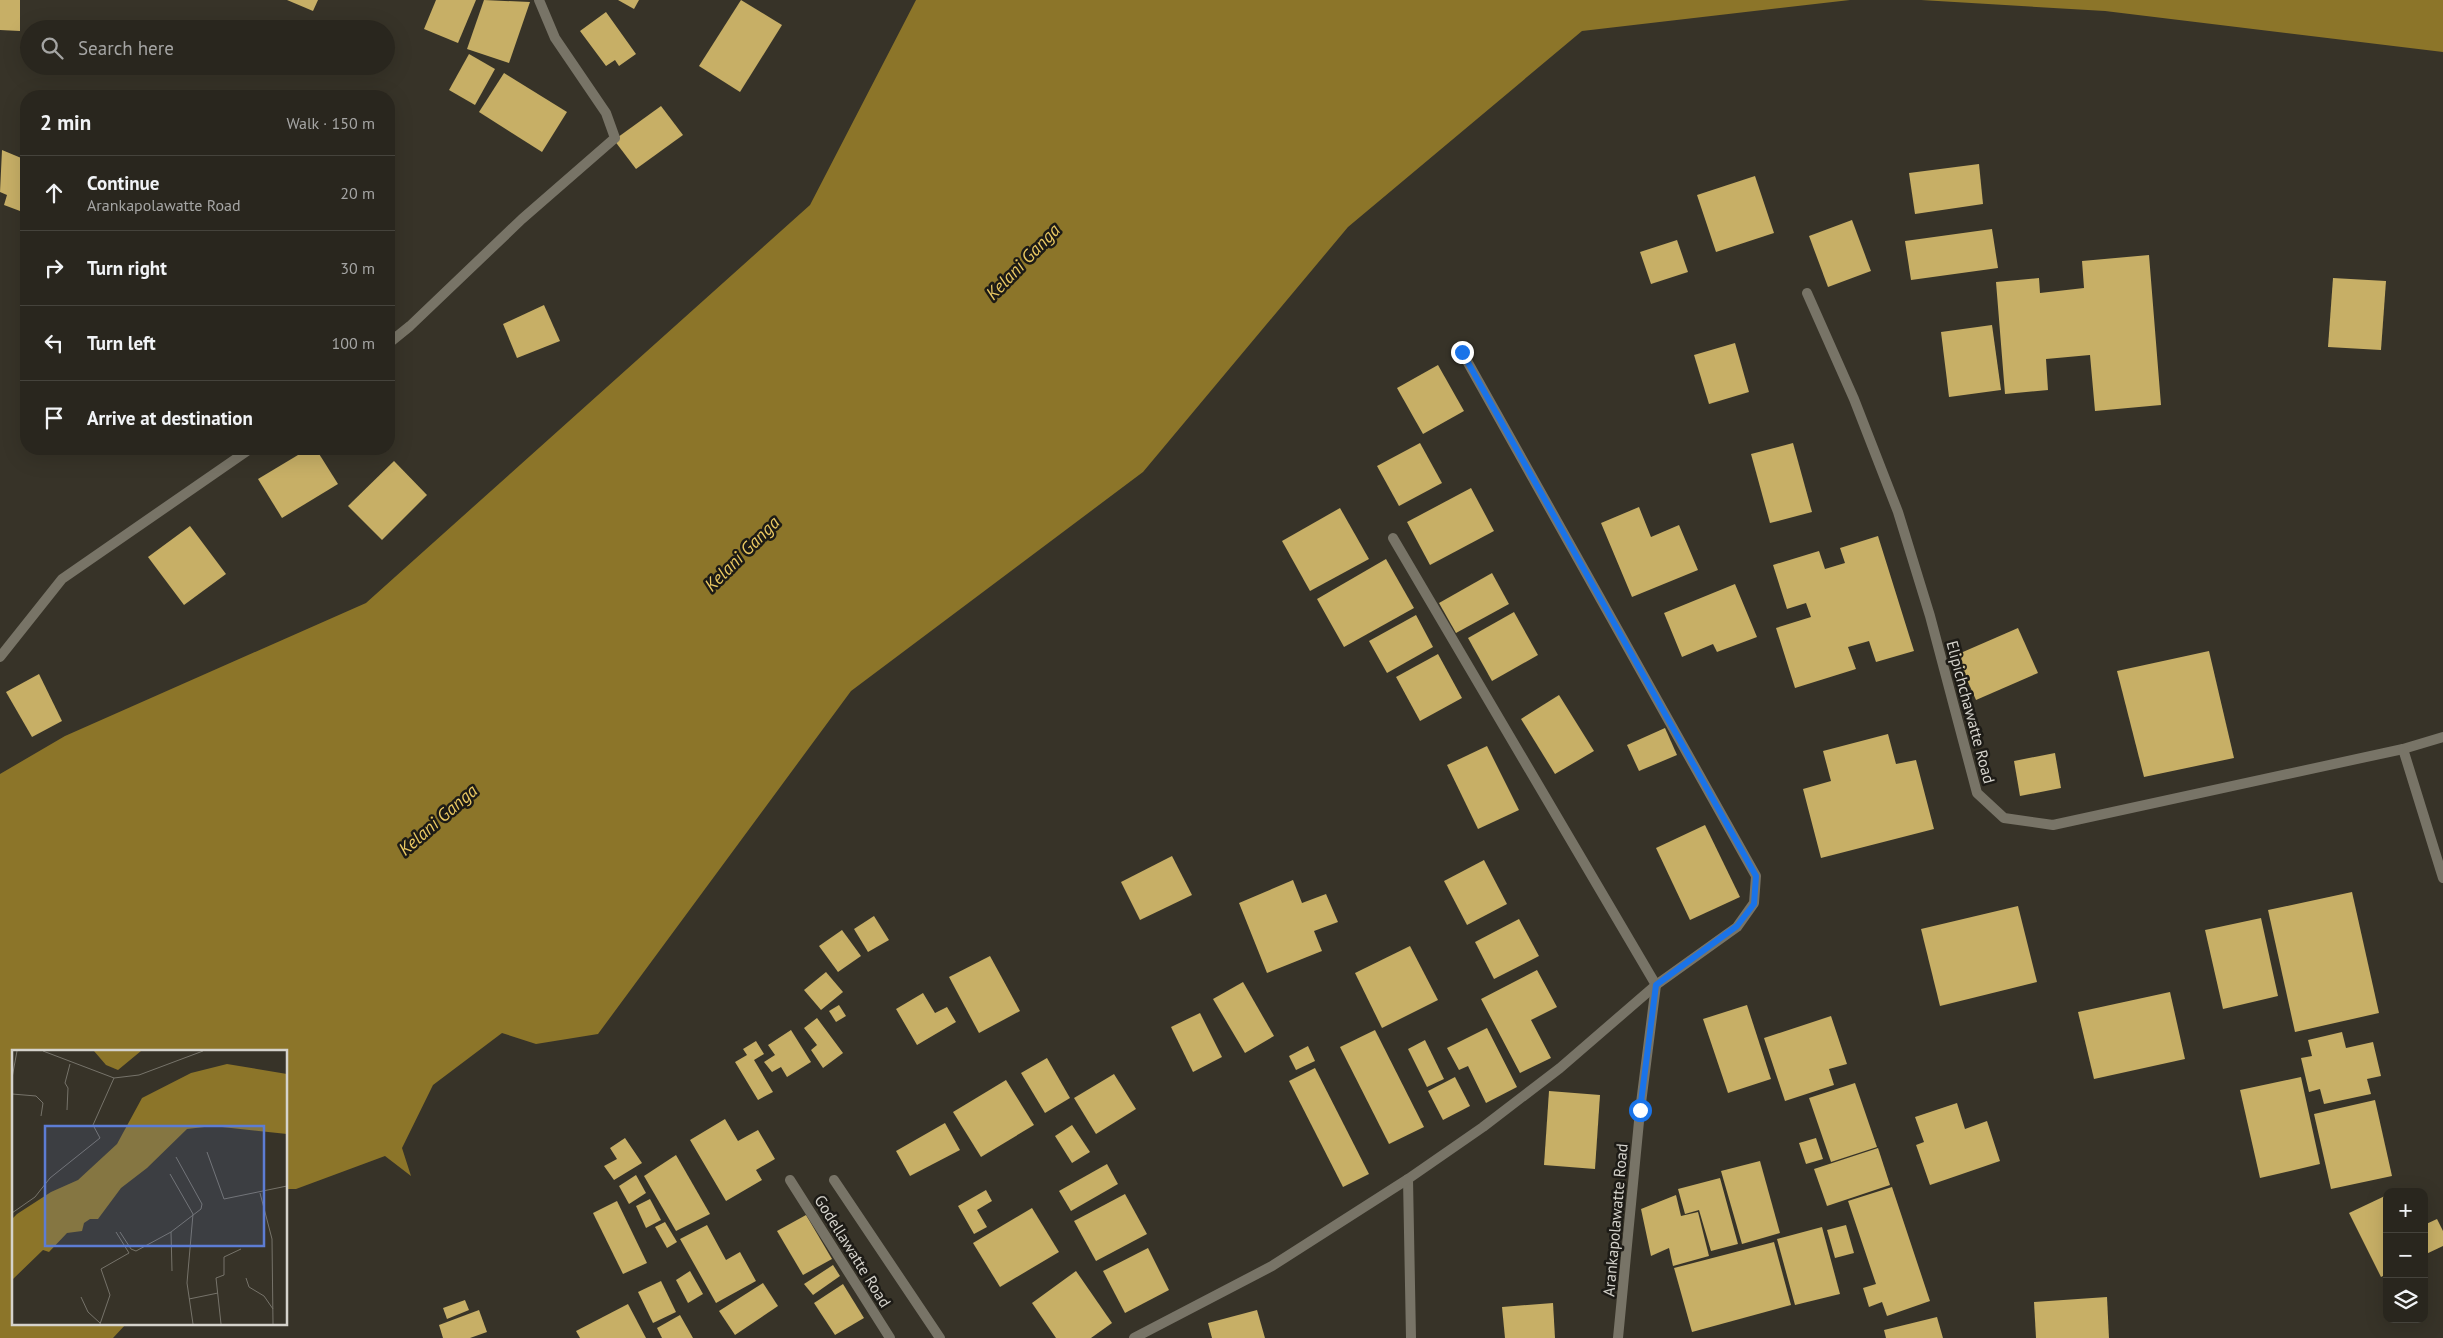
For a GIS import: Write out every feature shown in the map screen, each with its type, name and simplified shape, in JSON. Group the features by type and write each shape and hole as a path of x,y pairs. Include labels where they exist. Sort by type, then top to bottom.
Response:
{"street":[{"path":"395,338 522,219 615,138 606,113 555,38 539,0"},
{"name":"Elipichchawatte Road","path":"1807,292 1854,399 1898,512 1930,616 1976,793 2004,818 2052,825 2403,749 2443,737"},
{"path":"1134,1338 1272,1266 1408,1179 1483,1128 1545,1080 1656,985 1737,926 1754,904 1756,876 1462,352"},
{"path":"0,657 62,579 241,455"},
{"path":"1393,538 1656,985"},
{"path":"2403,749 2443,878"},
{"name":"Arankapolawatte Road","path":"1618,1338 1640,1110 1656,985"},
{"path":"1408,1179 1411,1338"},
{"name":"Godellawatte Road","path":"790,1180 890,1338"},
{"path":"834,1180 940,1338"}],"water":[{"name":"Kelani Ganga","path":"916,0 1850,0 1582,31 1348,227 1143,472 851,691 598,1034 536,1044 502,1033 433,1085 402,1148 411,1176 385,1156 296,1189 288,1189 288,1050 12,1050 12,1326 124,1326 113,1338 0,1338 0,774 65,736 366,603 810,205"},
{"path":"1921,0 2443,0 2443,52 2105,11"}],"building":[{"path":"0,0 20,0 20,31 0,30"},
{"path":"287,0 318,0 313,11"},
{"path":"436,0 476,0 458,43 424,29"},
{"path":"484,0 530,2 509,63 467,49"},
{"path":"618,0 639,0 634,9"},
{"path":"741,0 782,25 740,92 699,66"},
{"path":"606,12 636,54 619,66 615,60 606,66 580,31"},
{"path":"469,54 495,69 475,105 449,90"},
{"path":"504,73 567,112 542,152 479,112"},
{"path":"661,106 683,135 636,169 614,140"},
{"path":"2,150 20,158 20,211 4,205 7,195 0,192"},
{"path":"1979,164 1983,204 1915,214 1909,173"},
{"path":"1755,176 1774,233 1716,252 1697,195"},
{"path":"1852,220 1871,271 1828,287 1809,236"},
{"path":"1992,229 1998,268 1911,280 1905,241"},
{"path":"1677,240 1688,272 1651,284 1640,252"},
{"path":"2149,255 2161,405 2095,411 2090,355 2046,359 2048,390 2005,394 1996,282 2039,278 2040,293 2084,288 2082,261"},
{"path":"2333,278 2386,281 2381,350 2328,347"},
{"path":"544,305 560,341 517,358 503,324"},
{"path":"1992,325 2001,390 1949,397 1941,332"},
{"path":"1735,343 1749,392 1709,404 1694,355"},
{"path":"1438,365 1464,411 1423,434 1397,388"},
{"path":"1420,443 1442,483 1399,506 1377,466"},
{"path":"1793,443 1812,512 1770,523 1751,454"},
{"path":"298,455 320,455 338,484 282,518 258,479"},
{"path":"394,461 427,495 382,540 348,506"},
{"path":"1471,488 1494,531 1430,565 1407,522"},
{"path":"1639,507 1651,537 1679,525 1698,570 1632,597 1601,523"},
{"path":"1340,508 1369,559 1310,591 1282,541"},
{"path":"190,526 226,574 184,605 148,557"},
{"path":"1878,536 1914,651 1876,662 1869,641 1848,647 1856,669 1795,688 1776,628 1811,617 1806,603 1787,609 1773,565 1819,551 1825,569 1845,563 1840,548"},
{"path":"1386,559 1414,608 1344,647 1317,599"},
{"path":"1492,573 1509,604 1456,633 1439,603"},
{"path":"1735,584 1757,637 1717,652 1713,644 1682,657 1664,613"},
{"path":"1514,612 1538,655 1492,681 1468,638"},
{"path":"1416,615 1433,647 1387,673 1369,641"},
{"path":"2018,628 2038,673 1976,700 1956,655"},
{"path":"2209,651 2234,758 2144,777 2117,671"},
{"path":"1438,654 1462,698 1420,721 1396,677"},
{"path":"39,674 62,721 32,737 6,692"},
{"path":"1559,695 1594,751 1555,774 1521,719"},
{"path":"1665,728 1677,755 1639,771 1627,745"},
{"path":"1888,734 1896,764 1916,760 1934,829 1821,858 1803,789 1831,781 1823,751"},
{"path":"1487,746 1519,810 1478,829 1447,765"},
{"path":"2055,753 2061,788 2020,796 2014,761"},
{"path":"1705,825 1740,897 1690,920 1656,848"},
{"path":"1172,856 1192,895 1140,920 1121,882"},
{"path":"1484,860 1507,904 1467,925 1444,881"},
{"path":"1293,880 1302,903 1326,894 1338,922 1314,931 1322,951 1267,973 1239,903"},
{"path":"2352,892 2379,1013 2295,1032 2268,910"},
{"path":"2018,906 2037,982 1940,1006 1921,929"},
{"path":"874,916 889,940 868,952 854,929"},
{"path":"2261,918 2278,996 2223,1009 2205,930"},
{"path":"1519,919 1539,956 1494,979 1475,942"},
{"path":"842,930 861,956 838,972 819,946"},
{"path":"1410,946 1438,1000 1382,1028 1355,973"},
{"path":"990,956 1020,1011 979,1033 949,977"},
{"path":"1537,970 1557,1007 1531,1020 1551,1058 1520,1073 1481,999"},
{"path":"826,972 843,992 821,1010 804,990"},
{"path":"1243,982 1274,1036 1245,1053 1213,999"},
{"path":"2170,992 2185,1059 2094,1079 2078,1012"},
{"path":"923,993 935,1013 947,1007 956,1022 917,1045 896,1009"},
{"path":"839,1005 846,1016 836,1022 829,1011"},
{"path":"1747,1005 1771,1079 1728,1093 1703,1019"},
{"path":"1200,1013 1222,1057 1193,1072 1171,1027"},
{"path":"1831,1016 1847,1064 1829,1069 1834,1085 1785,1101 1764,1038"},
{"path":"817,1018 843,1053 823,1068 811,1050 817,1045 804,1028"},
{"path":"1487,1028 1517,1087 1486,1103 1468,1066 1459,1070 1447,1048"},
{"path":"791,1030 811,1062 787,1077 781,1067 772,1072 764,1062 775,1055 768,1045"},
{"path":"1375,1030 1424,1127 1389,1144 1340,1047"},
{"path":"2342,1032 2346,1048 2373,1042 2381,1076 2367,1079 2371,1094 2324,1104 2320,1089 2309,1092 2301,1058 2312,1056 2308,1040"},
{"path":"1425,1040 1444,1079 1427,1087 1408,1049"},
{"path":"756,1041 764,1054 754,1060 773,1092 758,1100 735,1062 747,1055 743,1049"},
{"path":"1308,1046 1315,1061 1296,1070 1289,1056"},
{"path":"1047,1058 1070,1098 1045,1113 1021,1073"},
{"path":"1315,1068 1369,1174 1343,1187 1289,1081"},
{"path":"1114,1074 1136,1109 1096,1134 1074,1098"},
{"path":"1455,1077 1470,1106 1443,1120 1428,1091"},
{"path":"2301,1077 2320,1164 2260,1178 2240,1090"},
{"path":"1006,1080 1034,1125 981,1157 953,1112"},
{"path":"1855,1083 1877,1147 1831,1162 1809,1098"},
{"path":"1549,1091 1600,1095 1595,1169 1544,1165"},
{"path":"2375,1100 2392,1176 2331,1189 2314,1114"},
{"path":"1957,1103 1965,1129 1987,1121 2000,1161 1930,1185 1916,1145 1924,1142 1915,1117"},
{"path":"725,1119 738,1141 758,1130 775,1159 756,1170 762,1180 726,1201 690,1140"},
{"path":"945,1123 960,1150 910,1176 896,1151"},
{"path":"1072,1125 1090,1152 1072,1163 1055,1136"},
{"path":"625,1138 642,1163 614,1180 604,1166 617,1159 610,1148"},
{"path":"1816,1138 1823,1159 1806,1164 1799,1143"},
{"path":"1878,1148 1890,1185 1827,1206 1814,1169"},
{"path":"676,1155 710,1214 676,1231 644,1176"},
{"path":"1760,1161 1780,1233 1742,1244 1721,1171"},
{"path":"1107,1164 1118,1184 1071,1211 1059,1191"},
{"path":"636,1175 646,1193 629,1204 619,1186"},
{"path":"1720,1178 1738,1244 1711,1251 1699,1210 1685,1214 1678,1189"},
{"path":"1892,1187 1930,1301 1887,1316 1882,1302 1869,1307 1863,1288 1876,1284 1848,1201"},
{"path":"986,1190 992,1201 977,1210 987,1227 974,1234 958,1206"},
{"path":"1125,1194 1147,1234 1096,1261 1074,1221"},
{"path":"1676,1195 1681,1216 1698,1212 1709,1256 1673,1266 1669,1248 1651,1256 1641,1209"},
{"path":"2383,1197 2383,1276 2381,1277 2349,1213"},
{"path":"650,1199 661,1220 646,1228 636,1206"},
{"path":"617,1201 647,1263 623,1274 593,1213"},
{"path":"1032,1208 1059,1252 1000,1287 973,1243"},
{"path":"806,1215 832,1259 803,1275 777,1231"},
{"path":"2437,1219 2443,1231 2443,1246 2428,1253 2428,1233 2428,1223"},
{"path":"665,1222 677,1242 667,1248 655,1227"},
{"path":"707,1225 726,1260 740,1252 756,1281 716,1303 680,1239"},
{"path":"1846,1225 1854,1253 1835,1258 1827,1230"},
{"path":"1822,1227 1840,1294 1795,1305 1777,1239"},
{"path":"1774,1242 1791,1305 1692,1332 1674,1268"},
{"path":"1148,1248 1169,1290 1125,1313 1103,1271"},
{"path":"833,1265 840,1276 813,1295 804,1284"},
{"path":"690,1271 703,1294 688,1303 676,1280"},
{"path":"1076,1271 1112,1323 1091,1338 1056,1338 1032,1303"},
{"path":"661,1281 676,1312 653,1323 638,1292"},
{"path":"763,1283 778,1306 735,1335 719,1311"},
{"path":"843,1284 864,1318 835,1335 814,1303"},
{"path":"2107,1297 2109,1338 2036,1338 2034,1302"},
{"path":"465,1300 469,1310 447,1319 443,1308"},
{"path":"1553,1303 1555,1338 1505,1338 1502,1307"},
{"path":"628,1304 646,1338 580,1338 576,1331"},
{"path":"479,1310 487,1332 470,1338 443,1338 439,1325"},
{"path":"1257,1310 1265,1338 1212,1338 1208,1323"},
{"path":"680,1315 693,1338 662,1338 657,1328"},
{"path":"1937,1317 1943,1338 1886,1338 1884,1330"}],"route":[{"path":"1462,352 1756,876 1754,904 1737,926 1656,985 1640,1110"}]}
